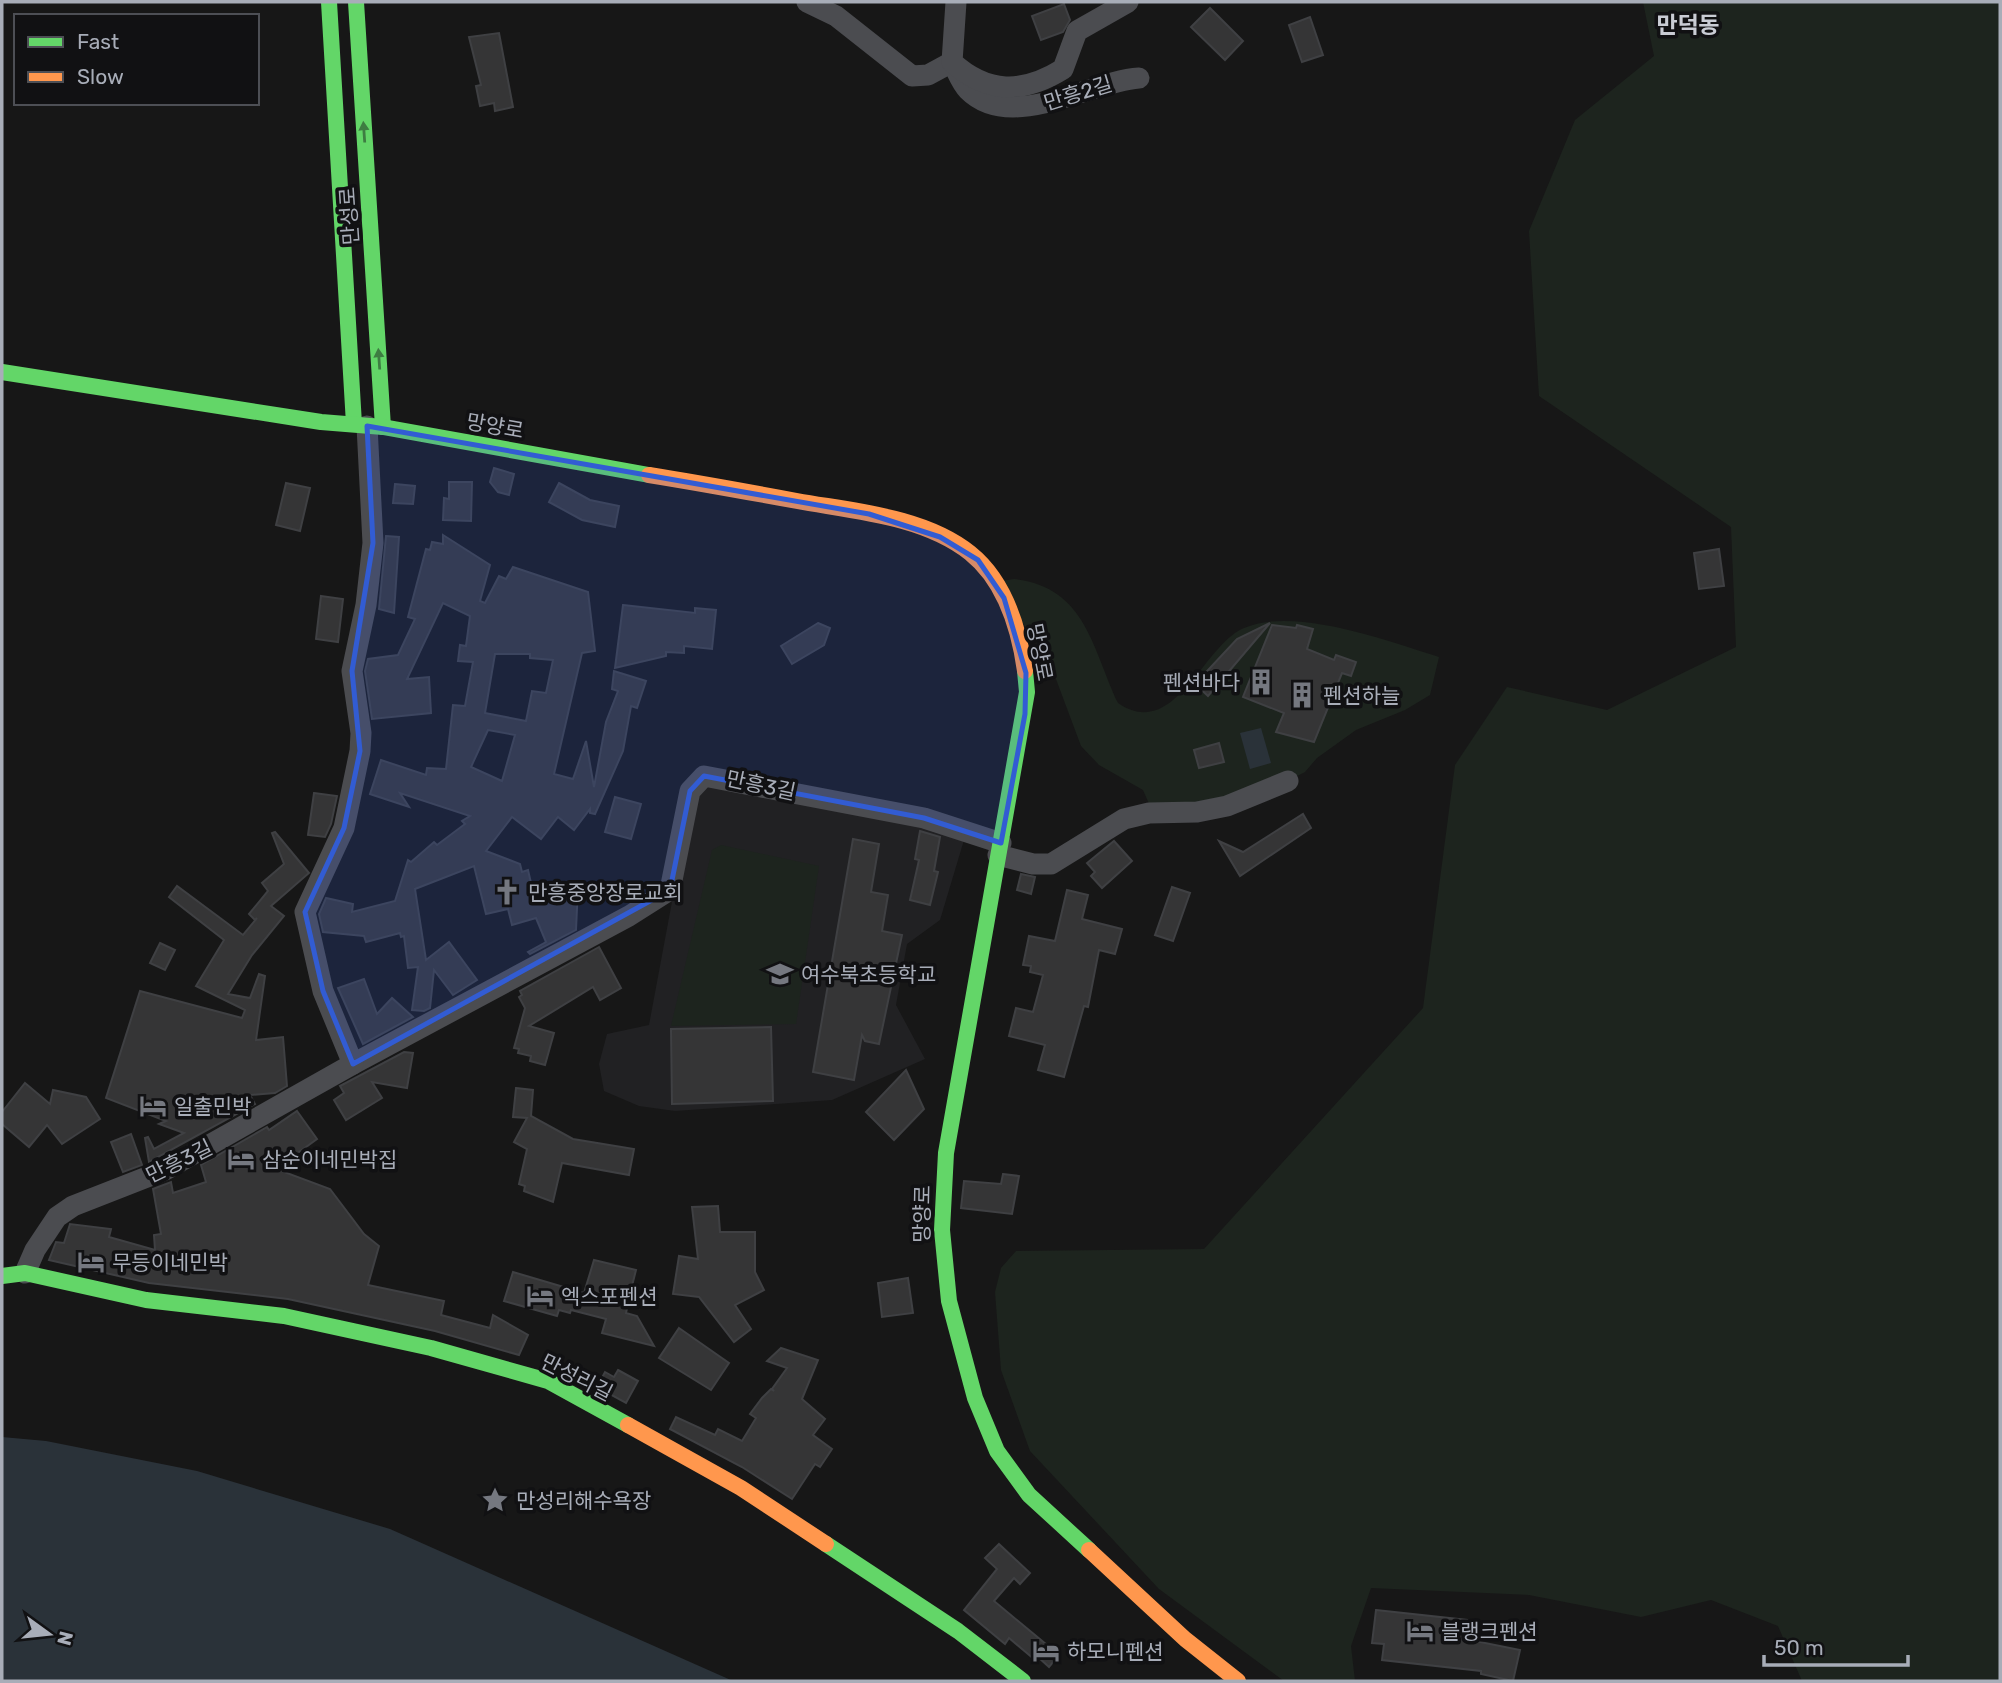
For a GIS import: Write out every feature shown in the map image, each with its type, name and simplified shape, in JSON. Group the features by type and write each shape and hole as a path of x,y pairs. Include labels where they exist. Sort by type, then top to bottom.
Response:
{"main road":[{"name":"만성로","path":"329,2 368,426"},
{"name":"만성로","path":"356,2 368,426"},
{"name":"망양로","path":"2,372 368,426 869,514 921,530 968,551 985,568 1004,598 1018,635 1026,673 1025,714 950,1123 942,1192 943,1257 964,1360 988,1432 1019,1484 1165,1621 1238,1681"},
{"name":"만성리길","path":"2,1276 25,1273 146,1300 284,1316 430,1348 548,1381 741,1488 958,1631 1023,1681"}],"street":[{"path":"807,2 836,16 912,76 928,75 952,62 956,2"},
{"name":"만흥2길","path":"952,62 968,77 996,87 1022,86 1043,79 1063,69 1077,31 1128,2"},
{"name":"만흥2길","path":"952,62 967,90 979,98 1006,106 1051,103 1100,84 1139,78"},
{"path":"354,1064 323,991 305,912 344,828 360,751 361,733 352,671 366,605 373,543 368,426"},
{"name":"만흥3길","path":"25,1273 34,1250 57,1217 73,1206 165,1170 354,1064 629,916 670,890 690,791 704,776 924,818 999,849"},
{"path":"999,849 1033,864 1051,864 1115,823 1137,815 1213,810 1288,781"}],"highlighted area":[{"path":"367,426 869,514 940,537 978,560 1004,598 1026,673 1025,714 1001,843 924,818 704,776 690,791 670,890 353,1064 323,991 305,912 344,828 360,751 352,671 373,543"}],"shaded area":[{"path":"1643,2 2000,2 2000,1681 1802,1681 1778,1626 1711,1600 1641,1617 1529,1595 1371,1588 1351,1646 1355,1681 1284,1681 1159,1589 1030,1451 1001,1370 995,1292 1001,1268 1016,1251 1204,1249 1423,1008 1455,765 1507,687 1607,710 1736,647 1731,527 1539,396 1529,231 1575,120 1654,56"},
{"path":"1014,579 1038,584 1057,594 1072,607 1093,642 1118,703 1138,712 1156,710 1172,701 1229,638 1244,628 1265,622 1289,621 1342,628 1439,657 1430,695 1405,710 1356,730 1317,758 1305,772 1260,795 1227,806 1150,806 1143,790 1099,765 1081,746 1050,663 995,582"},
{"path":"1261,728 1271,763 1250,769 1240,733"},
{"name":"여수북초등학교","path":"707,778 892,816 964,840 940,920 907,944 896,1005 925,1059 832,1100 675,1111 639,1106 604,1091 599,1064 607,1034 649,1025 693,789"},
{"path":"721,845 819,866 796,1024 671,1026 712,850"},
{"path":"2,1437 46,1441 197,1471 390,1529 733,1681 2,1681"}],"building":[{"path":"1064,4 1070,20 1063,32 1041,40 1032,16"},
{"path":"1210,8 1243,41 1225,60 1191,27"},
{"path":"1310,17 1323,55 1302,62 1289,25"},
{"path":"499,33 513,107 495,111 494,103 480,106 476,86 481,85 469,37"},
{"path":"494,468 514,474 509,495 498,492 490,482"},
{"path":"449,482 472,482 471,521 443,520 444,498 449,499"},
{"path":"286,483 310,488 300,531 276,525"},
{"path":"559,483 590,500 619,506 615,527 582,520 549,502"},
{"path":"395,484 415,486 413,504 393,503"},
{"path":"443,535 490,565 480,601 485,603 499,576 506,579 513,567 588,592 595,651 582,653 554,774 573,779 586,741 594,787 606,722 618,691 612,689 614,671 646,681 637,708 631,706 623,751 595,814 590,813 590,809 574,830 558,817 541,839 512,817 486,851 520,864 522,872 528,870 531,883 578,887 576,930 530,954 528,952 546,942 536,918 512,925 508,909 486,914 474,866 415,889 426,960 449,942 477,980 453,995 434,970 430,1008 424,1011 412,1010 418,967 408,968 404,936 401,937 400,933 366,942 364,936 323,932 319,914 326,898 353,904 352,912 395,901 408,860 411,862 434,842 437,845 465,824 462,821 470,816 400,793 409,807 370,794 381,760 426,775 427,768 446,769 453,705 465,706 473,662 458,661 460,645 466,646 470,616 443,603 407,679 429,677 431,713 372,719 365,671 368,659 398,655 415,619 408,617 426,549 430,550 432,542 443,544","holes":["495,654 530,654 530,658 553,660 546,693 532,691 526,721 485,713","488,730 515,735 502,781 471,767"]},
{"path":"386,536 399,537 394,613 379,609"},
{"path":"1719,549 1724,586 1699,589 1694,553"},
{"path":"321,596 343,599 338,642 316,639"},
{"path":"623,605 695,613 695,608 716,610 712,649 684,646 684,653 666,652 666,656 615,668"},
{"path":"818,623 830,628 824,645 792,664 781,646"},
{"path":"1270,623 1208,696 1195,684 1237,639"},
{"path":"1272,625 1296,628 1297,625 1313,629 1307,649 1334,660 1336,655 1356,662 1351,676 1342,673 1314,742 1276,732 1284,713 1243,697"},
{"path":"1219,743 1224,762 1199,768 1194,750"},
{"path":"314,793 337,796 331,824 325,837 308,835"},
{"path":"615,797 641,804 631,839 605,832"},
{"path":"1303,814 1311,828 1240,876 1219,841 1243,852"},
{"path":"920,831 940,837 934,871 938,872 930,905 910,900 919,860 915,859"},
{"path":"275,832 309,873 271,906 284,916 252,955 228,994 250,998 259,974 265,976 256,1040 283,1037 287,1086 275,1093 250,1095 255,1104 149,1162 145,1138 148,1137 154,1149 184,1133 159,1124 166,1121 106,1098 140,991 242,1018 245,1010 196,986 224,940 169,897 177,886 243,935 257,918 255,920 249,914 268,891 262,883 284,864 272,833"},
{"path":"853,839 879,844 871,892 888,895 882,931 902,935 879,1044 865,1041 862,1035 854,1080 813,1072"},
{"path":"1114,841 1132,861 1102,888 1091,876 1095,872 1087,863"},
{"path":"1021,874 1035,877 1031,894 1017,890"},
{"path":"1172,887 1190,893 1173,941 1155,935"},
{"path":"1067,890 1088,895 1082,919 1122,929 1115,954 1099,950 1088,1007 1084,1006 1064,1077 1038,1070 1045,1045 1009,1036 1016,1008 1033,1012 1043,975 1030,972 1031,966 1023,965 1029,936 1055,941"},
{"path":"160,943 175,950 165,970 150,963"},
{"path":"599,947 621,988 600,1000 593,987 529,1026 554,1033 545,1065 530,1061 531,1056 518,1053 519,1049 514,1048 525,1008 519,997 522,995 520,991"},
{"path":"364,979 377,1014 392,998 413,1017 363,1044 338,988"},
{"path":"771,1027 773,1101 672,1104 671,1029"},
{"path":"404,1052 413,1053 407,1088 372,1082 382,1098 346,1120 334,1100 344,1093 340,1086"},
{"path":"906,1070 924,1109 894,1140 866,1112"},
{"path":"25,1083 50,1104 53,1090 86,1097 100,1119 62,1144 47,1125 29,1147 2,1124 2,1112"},
{"path":"516,1088 533,1090 531,1116 573,1139 634,1149 629,1175 562,1163 553,1202 524,1191 525,1186 519,1184 527,1149 514,1142 527,1118 513,1117"},
{"path":"297,1111 317,1139 276,1169 330,1189 364,1234 379,1246 368,1285 444,1301 441,1315 490,1328 493,1315 528,1335 519,1355 435,1331 288,1299 149,1283 49,1260 56,1242 64,1243 70,1224 111,1229 109,1237 155,1250 154,1235 161,1234 153,1189 171,1182 173,1193 206,1182 201,1165 267,1127 269,1130"},
{"path":"131,1134 142,1165 123,1172 111,1142"},
{"path":"1003,1174 1019,1176 1012,1214 961,1208 964,1181 1001,1184"},
{"path":"718,1206 720,1232 755,1232 755,1272 764,1290 735,1305 751,1329 734,1342 699,1297 673,1294 679,1256 698,1259 692,1207"},
{"path":"594,1260 636,1270 631,1290 621,1289 630,1295 626,1313 637,1316 654,1346 602,1333 606,1319 571,1310 570,1313 559,1310 557,1316 504,1301 513,1272 584,1293"},
{"path":"908,1278 913,1313 882,1317 878,1283"},
{"path":"679,1328 729,1363 711,1390 659,1358"},
{"path":"781,1348 818,1360 802,1399 825,1419 813,1435 832,1449 820,1467 815,1464 792,1499 742,1467 670,1429 676,1417 715,1435 718,1429 742,1441 756,1418 750,1414 771,1389 774,1391 772,1389 787,1368 767,1361"},
{"path":"618,1370 638,1381 626,1403 597,1387 605,1372 614,1377"},
{"path":"999,1544 1030,1573 1020,1584 1014,1578 994,1601 1059,1655 1049,1667 1038,1657 1035,1660 1009,1638 1005,1644 964,1610 997,1569 985,1558"},
{"name":"블랭크펜션","path":"1376,1610 1467,1620 1465,1639 1520,1650 1513,1681 1481,1674 1481,1671 1382,1660 1384,1644 1372,1643"}],"traffic: fast":[{"path":"329,2 354,424"},
{"path":"356,2 383,427"},
{"path":"2,372 321,422 383,427 649,475"},
{"path":"1025,671 1027,692 946,1153 942,1230 949,1301 975,1398 997,1451 1029,1495 1089,1550"},
{"path":"2,1276 25,1273 146,1300 284,1316 431,1348 548,1381 628,1425"},
{"path":"826,1544 958,1631 1023,1681"}],"traffic: slow":[{"path":"649,475 887,517 910,523 952,541 982,564 1001,591 1019,638 1025,671"},
{"path":"628,1425 741,1488 826,1544"},
{"path":"1089,1550 1185,1639 1238,1681"}],"place":[{"name":"펜션바다","path":"1261,682"},
{"name":"펜션하늘","path":"1302,695"},
{"name":"만흥중앙장로교회","path":"507,892"},
{"name":"여수북초등학교","path":"780,974"},
{"name":"일출민박","path":"153,1106"},
{"name":"삼순이네민박집","path":"241,1159"},
{"name":"무등이네민박","path":"91,1262"},
{"name":"엑스포펜션","path":"540,1296"},
{"name":"만성리해수욕장","path":"495,1500"},
{"name":"블랭크펜션","path":"1420,1631"},
{"name":"하모니펜션","path":"1046,1651"}],"district":[{"name":"만덕동","path":"1688,25"}]}
